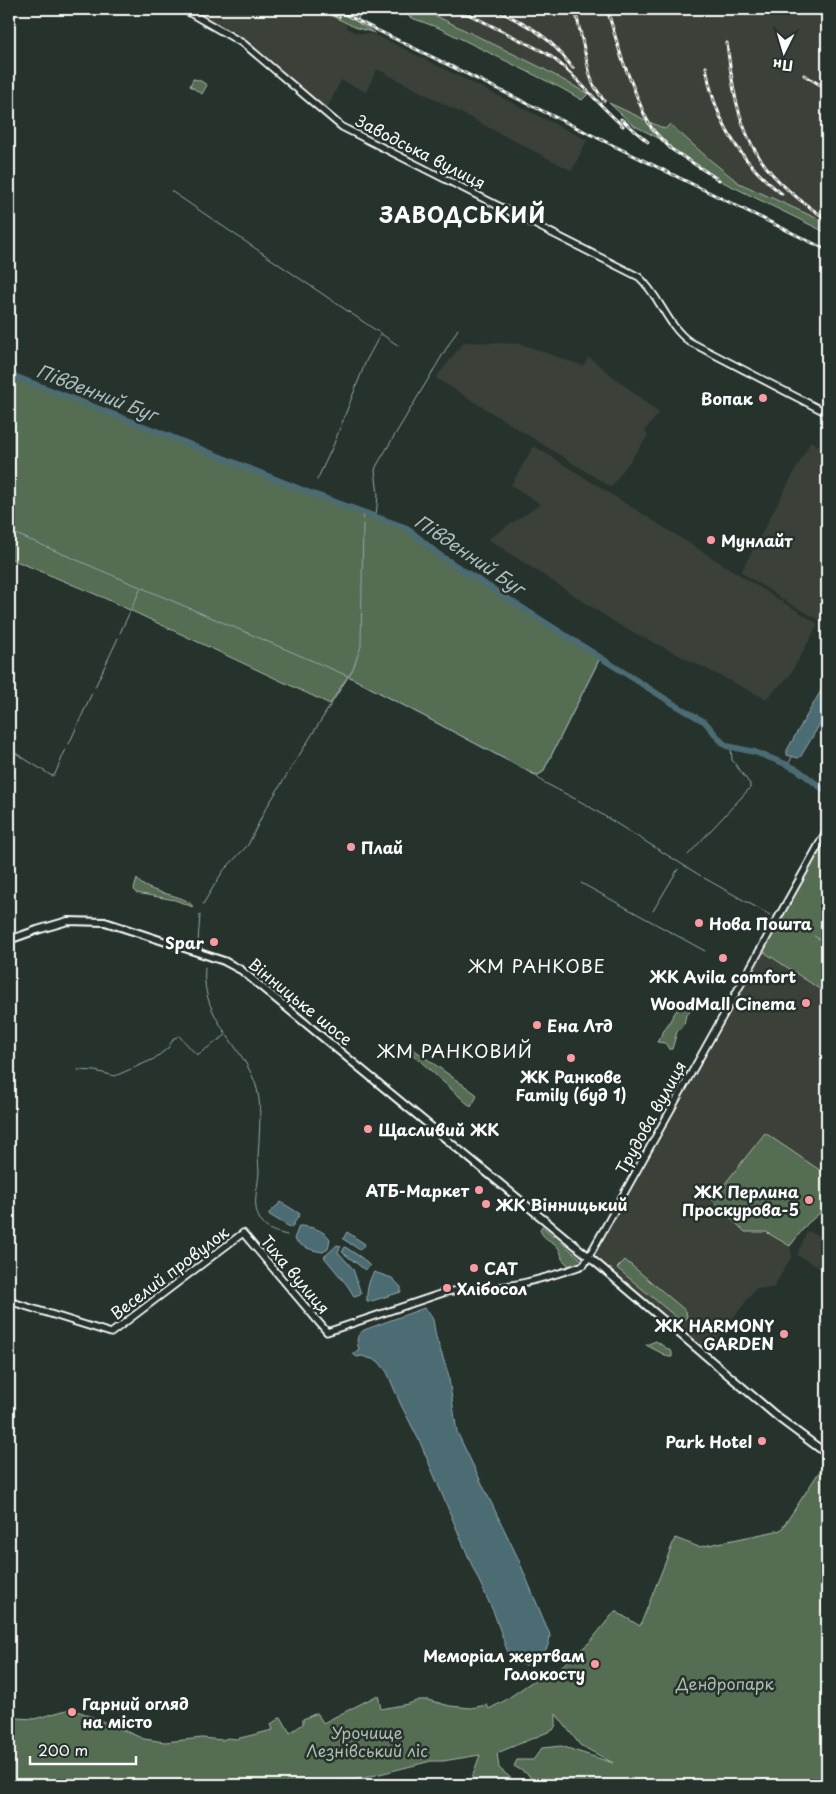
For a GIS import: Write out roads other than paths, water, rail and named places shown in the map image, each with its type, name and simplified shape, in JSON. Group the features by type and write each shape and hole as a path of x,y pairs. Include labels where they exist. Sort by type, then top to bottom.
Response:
{"main road":[{"name":"Вінницьке шосе","path":"9,940 68,921 105,922 236,966 486,1171 780,1419 827,1454"}],"street":[{"name":"Заводська вулиця","path":"184,9 244,44 342,127 639,277 647,284 679,335 827,413"},
{"name":"Трудова вулиця","path":"327,1332 446,1292 512,1286 584,1265 827,830"},
{"name":"Тиха вулиця","path":"243,1234 327,1332"},
{"name":"Веселий провулок","path":"9,1301 111,1333 243,1234"}],"water":[{"path":"827,680 827,712 801,756 798,758 787,755 787,750"},
{"path":"281,1202 300,1214 291,1228 268,1214"},
{"path":"299,1226 312,1228 324,1233 330,1239 328,1249 323,1252 315,1251 297,1242 294,1239"},
{"path":"347,1232 365,1244 360,1250 343,1239"},
{"path":"337,1245 341,1246 338,1252 353,1269 361,1294 354,1296 324,1257"},
{"path":"345,1247 362,1258 370,1266 365,1270 342,1252"},
{"path":"374,1272 392,1278 401,1287 401,1292 367,1301 368,1286"},
{"path":"424,1308 429,1312 433,1320 436,1337 448,1373 457,1432 517,1556 550,1635 546,1650 526,1665 516,1663 507,1650 494,1613 420,1442 387,1372 378,1361 362,1356 357,1357 353,1354 359,1349 357,1338 364,1330"}],"waterway":[{"path":"171,191 399,346"},
{"path":"376,517 378,495 375,470 377,465 458,329"},
{"path":"317,480 333,446 366,361 380,335"},
{"name":"Південний Буг","path":"9,374 305,491 407,528 438,554 705,722 727,746 755,752 788,765 798,770 827,792"},
{"name":"Південний Буг","path":"363,520 364,512"},
{"path":"203,904 223,871 248,845 265,810 353,669 361,646 363,524"},
{"path":"9,531 348,676 533,774 543,782 585,804 701,876"},
{"path":"120,633 141,588"},
{"path":"95,687 118,638"},
{"path":"534,774 538,775 543,772 601,656"},
{"path":"69,744 92,693"},
{"path":"688,855 750,788 750,784 732,760 731,748"},
{"path":"9,749 52,776 55,774 66,749"},
{"path":"788,765 792,757"},
{"path":"653,911 678,869"},
{"path":"704,878 770,915"},
{"path":"581,883 705,951"},
{"path":"200,915 198,942 204,951"},
{"path":"814,936 827,944"},
{"path":"205,967 205,987 210,1005 247,1066 255,1082 259,1099 257,1212 265,1226 287,1235"},
{"path":"179,1036 197,1055 226,1035"},
{"path":"78,1070 95,1071 115,1076 154,1059 168,1048 174,1038 177,1037"}],"railway":[{"path":"322,9 339,17"},
{"path":"334,9 827,250"},
{"path":"458,9 546,53 567,70 623,126"},
{"path":"494,9 529,26 547,39 573,68"},
{"path":"575,9 590,75 593,84 604,101"},
{"path":"607,9 622,59 652,129 671,149 719,180"},
{"path":"727,43 736,100 752,144 764,164 779,182 825,218"},
{"path":"706,67 715,104 731,138 753,168 782,194"},
{"path":"804,75 827,89"},
{"path":"621,119 648,142"}],"place":[{"name":"Вопак","path":"763,398"},
{"name":"Мунлайт","path":"711,540"},
{"name":"Плай","path":"351,847"},
{"name":"Нова Пошта","path":"699,923"},
{"name":"Spar","path":"214,942"},
{"name":"ЖК Avila comfort","path":"723,958"},
{"name":"WoodMall Cinema","path":"806,1003"},
{"name":"Ена Лтд","path":"537,1025"},
{"name":"ЖК Ранкове Family (буд 1)","path":"571,1058"},
{"name":"Щасливий ЖК","path":"368,1129"},
{"name":"АТБ-Маркет","path":"479,1190"},
{"name":"ЖК Перлина Проскурова-5","path":"809,1200"},
{"name":"ЖК Вінницький","path":"486,1204"},
{"name":"САТ","path":"474,1268"},
{"name":"Хлібосол","path":"447,1288"},
{"name":"ЖК HARMONY GARDEN","path":"784,1334"},
{"name":"Park Hotel","path":"762,1441"},
{"name":"Меморіал жертвам Голокосту","path":"595,1664"},
{"name":"Гарний огляд на місто","path":"72,1712"}],"district":[{"name":"ЗАВОДСЬКИЙ","path":"463,214"},
{"name":"ЖМ РАНКОВЕ","path":"537,965"},
{"name":"ЖМ РАНКОВИЙ","path":"455,1050"}],"park label":[{"name":"Дендропарк","path":"725,1683"},
{"name":"Урочище Лезнівський ліс","path":"367,1741"}]}
